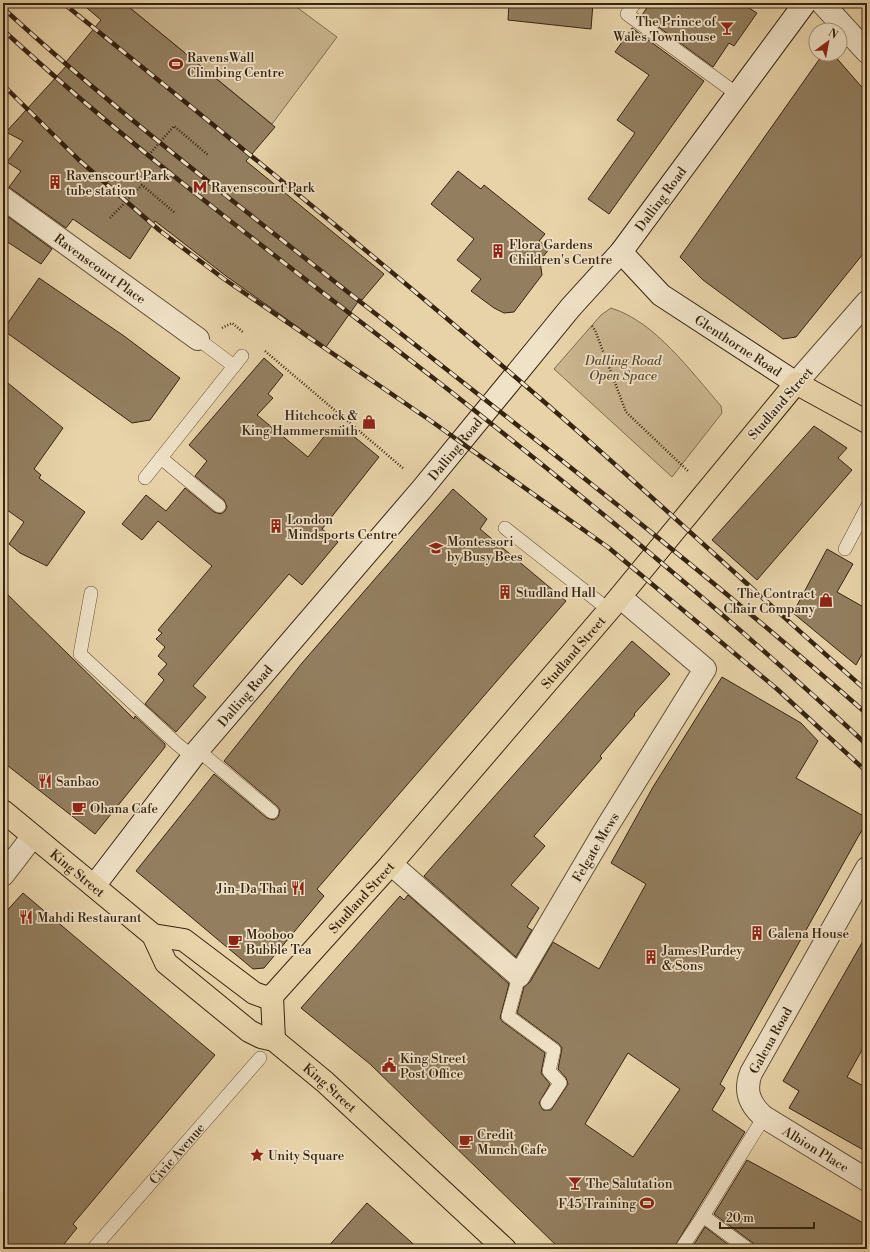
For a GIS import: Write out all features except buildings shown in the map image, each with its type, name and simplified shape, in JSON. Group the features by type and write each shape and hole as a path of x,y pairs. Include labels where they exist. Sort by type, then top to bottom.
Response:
{"main road":[{"name":"Glenthorne Road","path":"796,383 867,422"},
{"name":"Studland Street","path":"272,996 391,864 615,604 796,383"},
{"name":"King Street","path":"3,811 153,935 166,963 249,1030 261,1037 274,1040 325,1082 504,1249"},
{"path":"153,935 184,940 254,993 265,997 272,996 274,1040"}],"street":[{"name":"Dalling Road","path":"94,886 196,753 422,489 571,307 621,252 805,3"},
{"path":"822,3 867,52"},
{"name":"Ravenscourt Place","path":"3,198 198,339"},
{"name":"Glenthorne Road","path":"621,252 661,295 796,383"},
{"name":"Studland Street","path":"796,383 867,302"},
{"name":"Felgate Mews","path":"519,976 605,830 705,669 615,604"},
{"path":"3,875 33,836"},
{"path":"391,864 519,976"},
{"name":"Galena Road","path":"764,1117 756,1110 748,1091 747,1083 751,1073 867,868"},
{"name":"Albion Place","path":"764,1117 867,1180"}],"lane":[{"path":"635,3 627,14 737,94"},
{"path":"145,478 238,361 198,339"},
{"path":"161,458 219,506"},
{"path":"845,549 867,507"},
{"path":"506,528 615,604"},
{"path":"91,593 80,654 177,744 196,753 272,812"},
{"path":"519,976 508,1016 554,1050 549,1071 560,1083 547,1103"},
{"name":"Civic Avenue","path":"93,1249 260,1058"},
{"path":"681,1249 704,1216 764,1117"},
{"path":"704,1216 748,1249"}],"path":[{"path":"147,157 174,126 208,155"},
{"path":"110,218 142,185 175,213"},
{"path":"198,339 232,323 244,333"},
{"path":"588,323 595,330 626,412 692,474"},
{"path":"261,348 409,473"}],"green space":[{"path":"124,3 291,3 337,37 272,124"},
{"name":"Dalling Road Open Space","path":"611,308 643,324 658,336 685,364 721,406 722,413 672,477 554,369 601,315"}],"railway":[{"path":"63,3 304,199 483,349 583,436 867,691"},
{"path":"3,8 130,118 217,189 676,552 867,714"},
{"path":"3,30 111,125 223,215 557,476 766,653 867,745"},
{"path":"3,85 79,160 159,230 224,279 431,421 609,548 777,689 867,772"}],"place":[{"name":"The Prince of Wales Townhouse","path":"727,28"},
{"name":"RavensWall Climbing Centre","path":"176,64"},
{"name":"Ravenscourt Park tube station","path":"55,182"},
{"name":"Ravenscourt Park","path":"200,187"},
{"name":"Flora Gardens Children's Centre","path":"498,251"},
{"name":"Hitchcock & King Hammersmith","path":"369,422"},
{"name":"London Mindsports Centre","path":"276,526"},
{"name":"Montessori by Busy Bees","path":"436,548"},
{"name":"Studland Hall","path":"505,592"},
{"name":"The Contract Chair Company","path":"826,600"},
{"name":"Sanbao","path":"45,781"},
{"name":"Ohana Cafe","path":"79,808"},
{"name":"Jin-Da Thai","path":"298,888"},
{"name":"Mahdi Restaurant","path":"26,917"},
{"name":"Galena House","path":"757,933"},
{"name":"Mooboo Bubble Tea","path":"235,941"},
{"name":"James Purdey & Sons","path":"651,957"},
{"name":"King Street Post Office","path":"389,1065"},
{"name":"Credit Munch Cafe","path":"466,1141"},
{"name":"Unity Square","path":"257,1155"},
{"name":"The Salutation","path":"575,1183"},
{"name":"F45 Training","path":"647,1203"}]}
